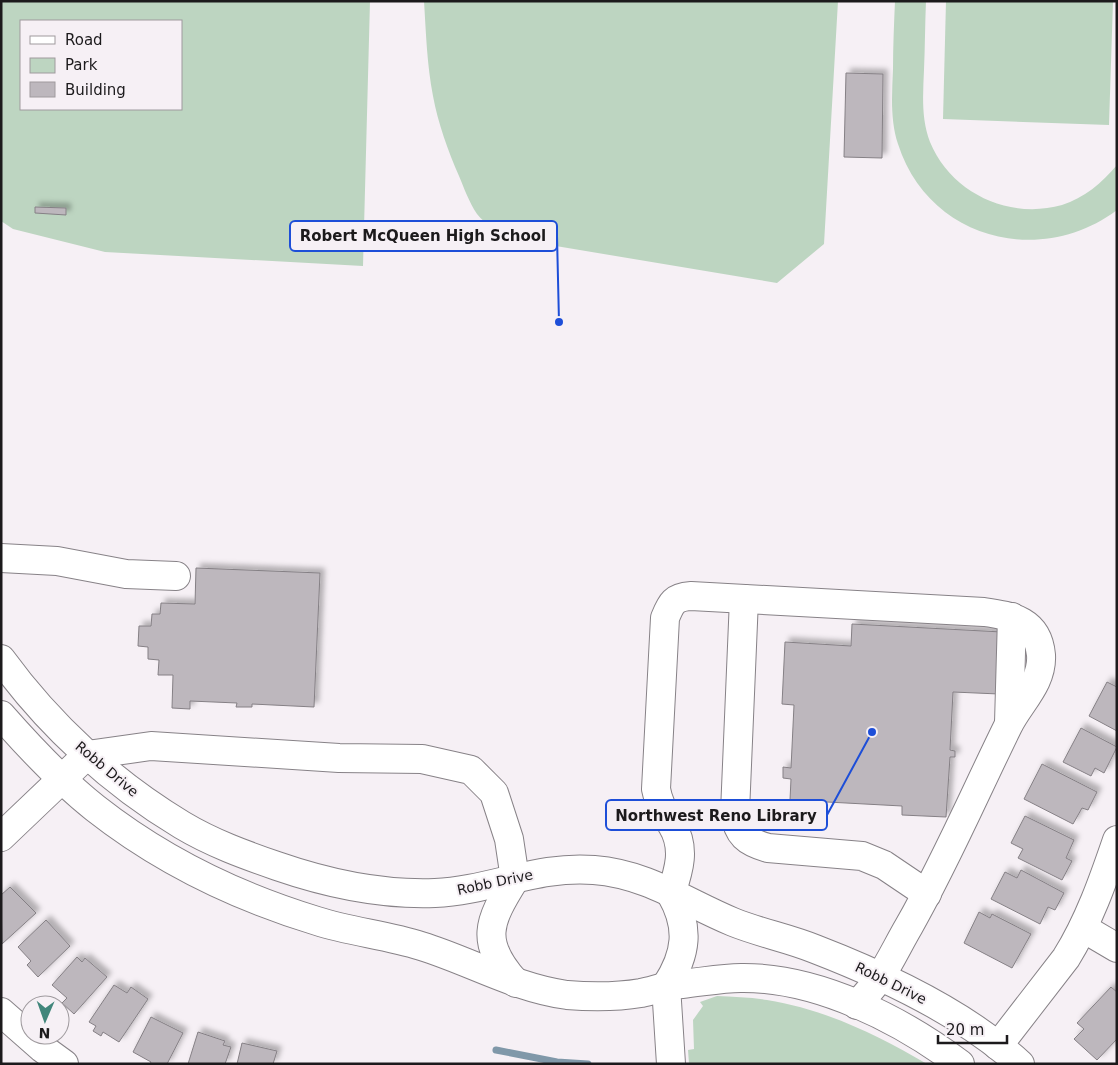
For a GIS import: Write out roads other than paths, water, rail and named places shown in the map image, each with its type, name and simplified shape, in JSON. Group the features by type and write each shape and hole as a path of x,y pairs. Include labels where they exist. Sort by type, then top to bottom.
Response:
{"street":[{"path":"1,558 58,562 126,574 176,576"},
{"path":"670,1064 666,986 679,965 683,948 684,932 678,909 671,894 681,854 676,832 658,802 656,789 665,618 669,608 680,596 984,612 1020,620 1032,630 1040,647 1041,668 1036,681 1009,723 927,894 880,977 858,1005"},
{"path":"744,599 735,812 736,823 740,831 754,844 768,848 862,856 884,865 927,894"},
{"name":"Robb Drive","path":"1,659 32,699 87,755 138,796 183,825 220,844 304,876 351,887 393,893 437,893 464,890 490,886 562,869 593,870 638,878 653,883 671,894 735,922 813,948 880,977 960,1020 998,1046 1020,1064"},
{"path":"1,715 62,780 95,808 169,858 253,899 320,922 397,938 428,948 517,983 567,995 609,996 643,992 666,986 740,978 787,981 821,990 896,1023 960,1064"},
{"path":"1,837 87,755 151,746 339,758 422,759 471,770 494,793 509,839 515,879 493,919 492,933 494,951 503,968 517,983"},
{"path":"998,1046 1066,958 1083,928 1099,893 1117,840"},
{"path":"1083,928 1117,948"},
{"path":"1,1012 42,1048 64,1064"}],"waterway":[{"path":"496,1050 557,1062 588,1064"}],"place":[{"name":"Robert McQueen High School","path":"559,322"},
{"name":"Northwest Reno Library","path":"872,732"}]}
